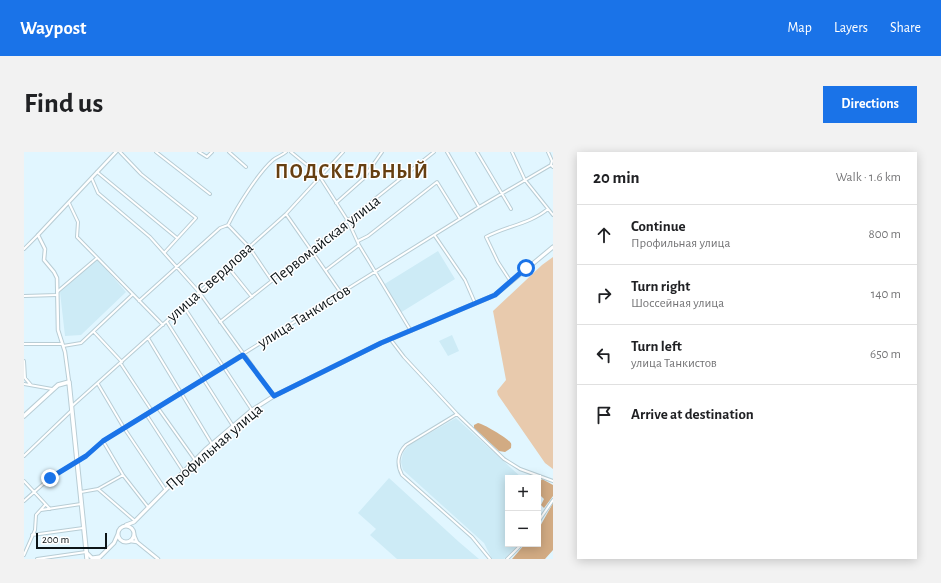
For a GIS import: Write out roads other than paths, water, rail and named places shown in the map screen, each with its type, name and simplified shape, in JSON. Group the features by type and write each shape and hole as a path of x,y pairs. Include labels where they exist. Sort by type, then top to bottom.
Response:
{"highway":[{"path":"24,416 52,390 60,384 69,382 87,559"}],"main road":[{"name":"Профильная улица","path":"134,521 183,471 252,410 274,396 391,340 495,295 553,247"},
{"path":"86,552 92,558 99,558 114,543 120,528 134,521"},
{"path":"114,543 130,541 134,535 134,521"},
{"path":"126,526 133,529"},
{"path":"118,534 123,541"}],"street":[{"path":"24,249 116,152"},
{"path":"120,152 141,174 196,218 165,252"},
{"path":"156,152 210,194"},
{"path":"199,152 207,158 212,152"},
{"path":"229,152 246,167"},
{"path":"139,302 176,266 220,228 228,225 236,209 253,184 273,160 286,152"},
{"path":"291,152 319,177 348,221 375,272 411,331"},
{"name":"улица Свердлова","path":"24,456 72,408 286,214 343,152"},
{"path":"336,203 363,179 382,152"},
{"name":"Первомайская улица","path":"220,322 434,152"},
{"path":"446,152 480,207"},
{"path":"477,152 511,209"},
{"path":"512,152 525,180 553,215"},
{"path":"548,152 552,161 552,166"},
{"name":"улица Танкистов","path":"24,501 50,478 86,456 103,441 223,368 460,219 525,180 552,166"},
{"path":"97,172 177,238"},
{"path":"92,178 98,193 147,234 165,252 199,292 274,396"},
{"path":"358,241 368,236 437,182 460,219"},
{"path":"69,203 78,222 77,236 162,325"},
{"path":"511,282 498,262 486,237 540,216 548,209"},
{"path":"286,214 341,293"},
{"path":"228,225 249,247 272,281"},
{"path":"38,235 45,249 44,260 56,275 58,330 67,358 69,382"},
{"path":"435,236 465,280 475,304"},
{"path":"326,270 360,245"},
{"path":"24,296 57,294 98,258"},
{"path":"227,266 252,297"},
{"path":"24,344 79,344 94,332 132,295"},
{"path":"184,307 252,410"},
{"path":"167,322 233,426"},
{"path":"94,332 122,363 152,411"},
{"path":"148,338 180,394 212,444"},
{"path":"391,340 404,357 457,414 507,462 520,469 553,481"},
{"path":"24,361 25,378 31,385"},
{"path":"24,384 52,390"},
{"path":"98,384 124,428 165,489"},
{"path":"158,408 195,460"},
{"path":"146,414 183,471"},
{"path":"457,414 406,445 400,453 400,470 402,474 472,537 490,559"},
{"path":"103,441 124,475 148,507"},
{"path":"80,492 98,489 124,475"},
{"path":"24,480 50,509"},
{"path":"98,489 134,521"},
{"path":"541,518 553,500"},
{"path":"41,510 81,504"},
{"path":"24,555 32,535 36,530 35,517 45,505"},
{"path":"32,535 83,528"},
{"path":"134,535 137,542 158,559"},
{"path":"130,541 137,542"},
{"path":"507,559 519,547"},
{"path":"37,559 86,552"}],"district":[{"name":"ПОДСКЕЛЬНЫЙ","path":"352,172"}]}
